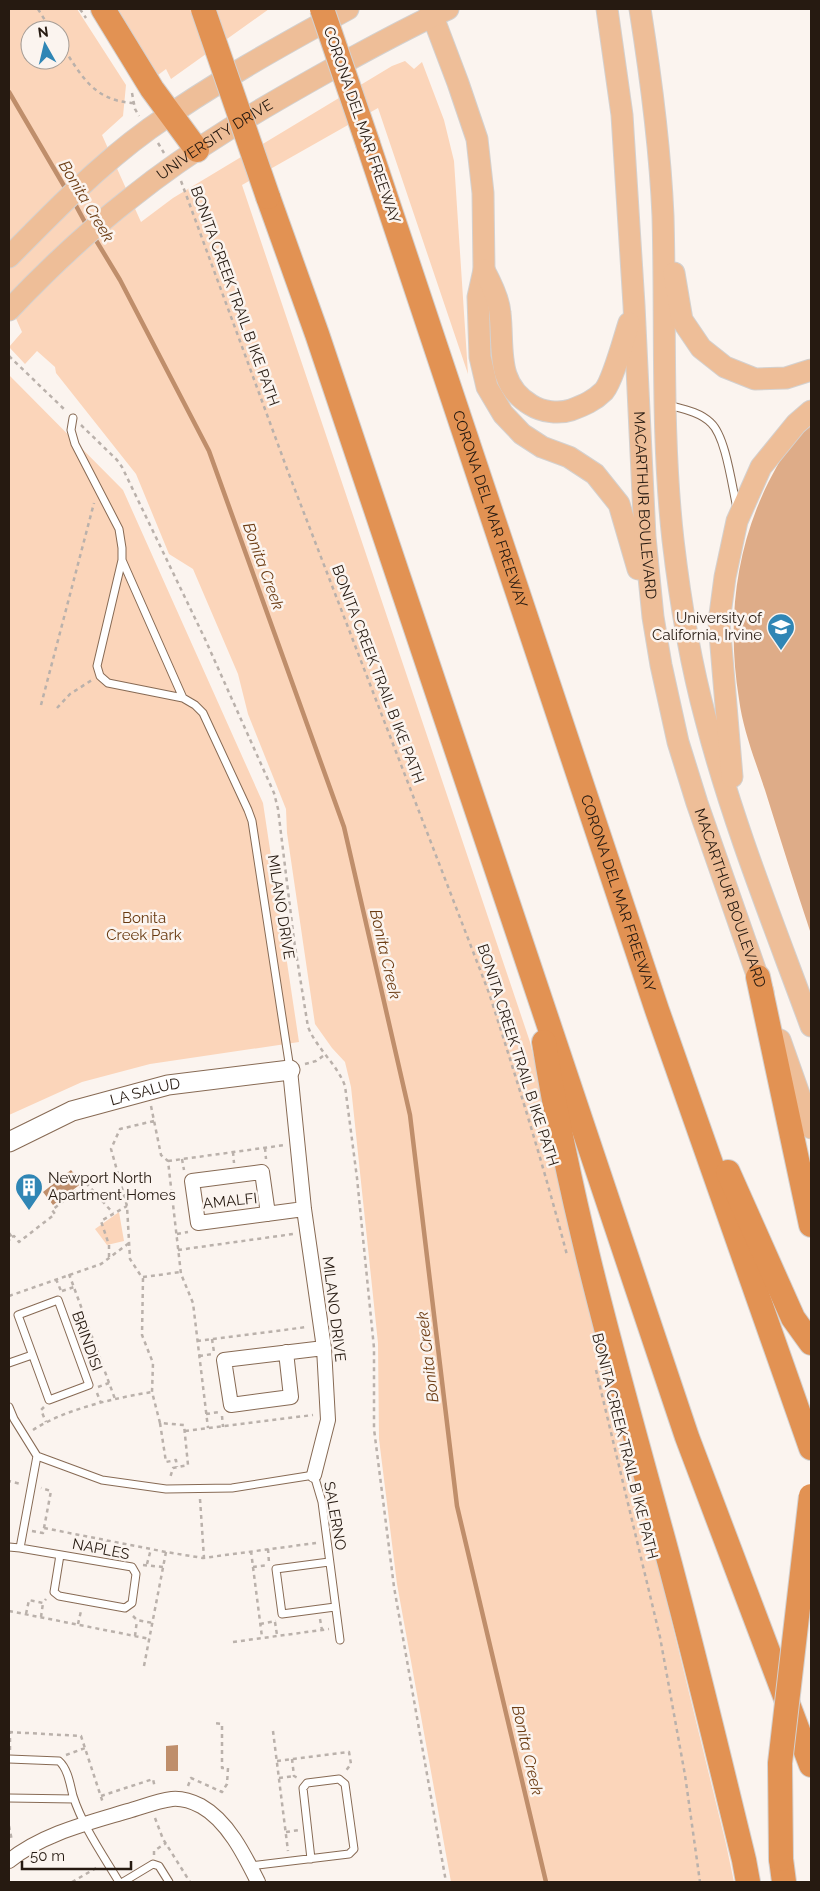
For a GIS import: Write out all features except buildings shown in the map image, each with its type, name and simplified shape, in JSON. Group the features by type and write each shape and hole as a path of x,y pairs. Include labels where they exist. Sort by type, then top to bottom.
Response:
{"highway":[{"path":"103,9 152,89 197,150"},
{"path":"203,9 317,334 533,973 687,1437 811,1765"},
{"name":"CORONA DEL MAR FREEWAY","path":"322,9 657,1010"},
{"path":"533,973 550,1079 569,1174 614,1358 687,1628 748,1882"},
{"path":"758,977 811,1225"},
{"path":"657,1010 793,1318 811,1343"},
{"path":"657,1010 811,1448"},
{"path":"784,1882 781,1858 780,1763 811,1496"}],"main road":[{"path":"9,257 77,189 149,130 276,49 348,9"},
{"name":"MACARTHUR BOULEVARD","path":"607,9 622,115 634,305 645,537 653,617 661,665 678,742 697,803 811,1128"},
{"name":"MACARTHUR BOULEVARD","path":"640,9 653,90 660,161 662,215 670,283 666,463 681,602 706,719 736,819 811,1026"},
{"path":"437,11 477,139 483,193 484,270 478,297 480,357 487,387 503,414 522,434 542,446 569,458 595,474 619,504 653,617"},
{"name":"UNIVERSITY DRIVE","path":"11,308 66,255 132,196 197,150 294,90 437,11"},
{"path":"484,270 500,311 501,352 507,380 516,394 539,410 564,412 588,404 605,390 620,354 634,305"},
{"path":"670,283 682,320 701,348 725,367 755,379 786,378 811,370"},
{"path":"736,819 719,622 725,577 739,517 761,467 796,424 811,411"}],"street":[{"name":"LA SALUD","path":"9,1142 72,1111 168,1085 290,1070"},
{"name":"MILANO DRIVE","path":"290,1070 304,1209 324,1348 328,1420 314,1475"},
{"name":"AMALFI","path":"268,1214 262,1172 192,1181 198,1223 268,1214 304,1209"},
{"path":"286,1352 291,1397 231,1404 224,1360 286,1352 324,1348"},
{"path":"9,1861 38,1842 154,1798 174,1799 202,1806 211,1813 228,1831 258,1882"}],"lane":[{"path":"666,404 695,413 711,422 722,443 739,517"},
{"path":"73,418 71,430 75,444 119,529 122,548 122,560 97,666 100,676 108,683 183,698"},
{"path":"122,560 183,698"},
{"name":"MILANO DRIVE","path":"183,698 195,705 203,713 252,822 290,1070"},
{"name":"BRINDISI","path":"58,1300 89,1385 49,1400 32,1355 18,1315 58,1300"},
{"path":"9,1363 32,1355"},
{"path":"9,1407 24,1436 38,1456 102,1480 167,1489 232,1488 314,1475"},
{"path":"20,1548 38,1456"},
{"name":"SALERNO","path":"314,1475 322,1502 340,1640"},
{"name":"NAPLES","path":"9,1547 132,1567 136,1574 132,1603 125,1608"},
{"name":"NAPLES","path":"54,1591 60,1555"},
{"name":"SALERNO","path":"282,1614 276,1569 329,1562"},
{"path":"54,1591 59,1596 125,1608"},
{"path":"282,1614 335,1607"},
{"path":"9,1759 59,1761 64,1766 74,1799 119,1882"},
{"path":"250,1866 289,1862 350,1854 354,1848 345,1784 339,1779 307,1783 303,1788 311,1859"},
{"path":"9,1798 74,1799"},
{"path":"123,1882 153,1864 159,1866 169,1882"}],"path":[{"path":"38,9 45,20"},
{"path":"70,58 95,92 114,100 134,103"},
{"name":"BONITA CREEK TRAIL B IKE PATH","path":"181,180 287,469 489,993 517,1079 568,1260"},
{"path":"41,704 98,487"},
{"path":"57,708 70,694 100,676"},
{"path":"290,1070 316,1061 326,1054"},
{"path":"149,1090 161,1155 168,1161 181,1272 193,1303 208,1428"},
{"path":"154,1121 120,1129 111,1149 127,1206 130,1259 142,1277 142,1335 153,1363 152,1392 160,1423 166,1462 176,1460 177,1467"},
{"path":"168,1161 297,1144"},
{"path":"9,1240 14,1236 19,1242 55,1214 52,1210 86,1183 113,1213"},
{"path":"109,1258 109,1245 101,1221 127,1206"},
{"path":"178,1250 307,1232"},
{"path":"9,1233 12,1238"},
{"path":"9,1296 101,1264 129,1244"},
{"path":"142,1277 181,1272"},
{"path":"69,1274 115,1399"},
{"path":"61,1292 74,1287"},
{"path":"197,1341 321,1325"},
{"path":"199,1356 214,1354"},
{"name":"BONITA CREEK TRAIL B IKE PATH","path":"595,1365 660,1637 685,1775 700,1882"},
{"path":"95,1388 109,1383"},
{"path":"24,1436 46,1422 115,1399 152,1392"},
{"path":"222,1412 223,1426"},
{"path":"184,1432 327,1413"},
{"path":"160,1423 184,1424 188,1465 173,1468 167,1489"},
{"path":"23,1529 43,1533 51,1491 32,1486"},
{"path":"200,1488 204,1558"},
{"path":"44,1528 204,1558 326,1542"},
{"path":"147,1564 151,1549"},
{"path":"251,1551 262,1638"},
{"path":"144,1666 166,1552"},
{"path":"132,1567 147,1564 163,1567"},
{"path":"253,1567 270,1565"},
{"path":"41,1617 43,1603 54,1591"},
{"path":"26,1614 29,1600 43,1603"},
{"path":"125,1608 137,1620 153,1624"},
{"path":"9,1611 150,1639"},
{"path":"260,1624 275,1622 282,1614"},
{"path":"135,1636 137,1620"},
{"path":"275,1622 277,1636"},
{"path":"233,1642 338,1628"},
{"path":"187,1791 190,1778 222,1792 227,1784 228,1768 222,1768 222,1724 214,1723"},
{"path":"273,1731 289,1862"},
{"path":"9,1759 10,1732 81,1736 108,1817"},
{"path":"59,1761 70,1753 86,1748"},
{"path":"277,1761 349,1752 351,1764 339,1779"},
{"path":"292,1759 294,1776"},
{"path":"279,1778 294,1776 307,1783"},
{"path":"101,1796 153,1779 157,1826 190,1882"},
{"path":"153,1864 154,1850 166,1843"},
{"path":"72,1882 107,1862"}],"green space":[{"path":"9,9 77,9 126,85 123,116 102,135 141,222 173,198 392,66 405,61 414,69 422,62 444,120 454,161 468,374 378,108 242,185 530,1042 734,1882 451,1882 397,1584 379,1439 378,1343 351,1087 345,1062 332,1048 315,1024 287,833 286,809 248,714 238,674 193,569 169,554 136,474 56,373 55,367 37,351 25,364 9,347 22,332 9,303"},
{"path":"114,9 269,9 171,79 166,69 158,75"},
{"name":"Bonita Creek Park","path":"9,375 123,490 263,803 299,1042 150,1064 82,1082 9,1115"},
{"path":"119,1212 124,1241 107,1245 95,1229"}],"shaded area":[{"name":"University of California, Irvine","path":"811,423 811,934 743,722 735,669 734,609 743,551 762,495 792,444"},
{"path":"71,1170 82,1183 53,1205 43,1192"},
{"path":"178,1745 178,1771 166,1771 166,1746"}],"waterway":[{"name":"Bonita Creek","path":"9,92 67,191"},
{"name":"Bonita Creek","path":"74,202 87,226"},
{"name":"Bonita Creek","path":"94,237 120,280 209,451 344,827 410,1115 457,1506 546,1882"}],"place":[{"name":"University of California, Irvine","path":"781,651"},
{"name":"Newport North Apartment Homes","path":"29,1211"}]}
